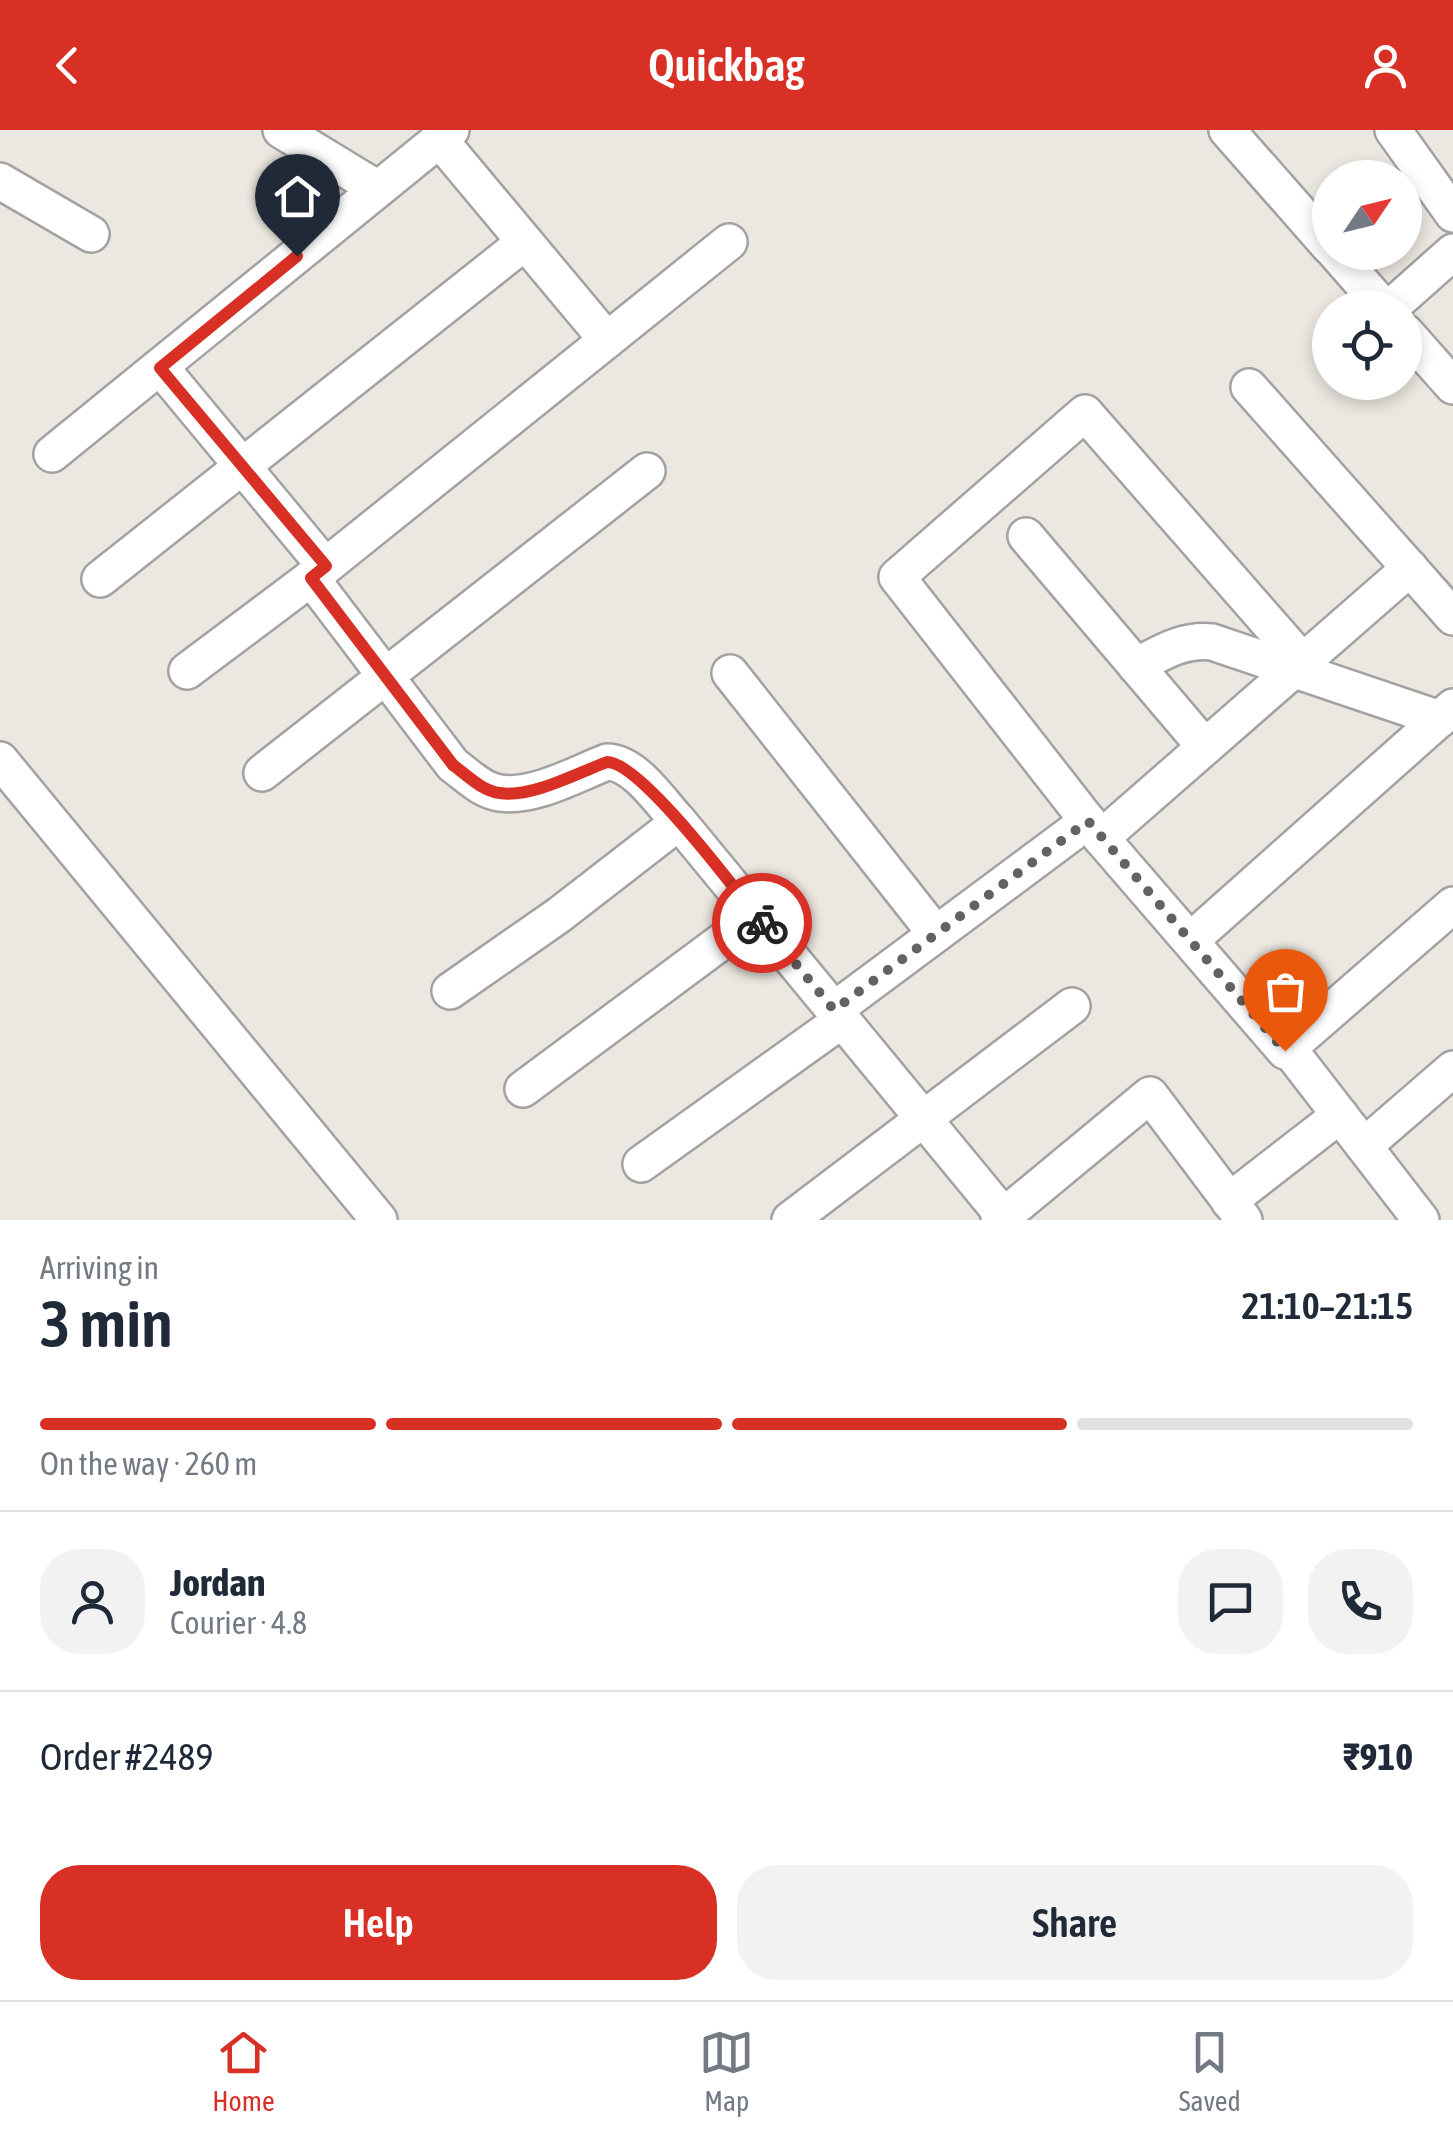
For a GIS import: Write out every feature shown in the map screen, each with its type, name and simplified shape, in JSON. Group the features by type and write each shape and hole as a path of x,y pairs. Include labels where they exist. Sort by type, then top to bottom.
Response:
{"street":[{"path":"281,130 378,189"},
{"path":"1227,130 1312,227"},
{"path":"1393,130 1453,214"},
{"path":"52,454 445,135 525,242 607,340"},
{"path":"0,181 91,234"},
{"path":"100,578 525,242"},
{"path":"187,671 318,572 729,242"},
{"path":"1408,290 1453,252"},
{"path":"1352,270 1370,290"},
{"path":"1422,351 1453,386"},
{"path":"160,368 242,466 318,572 384,677 453,765 482,787 501,794 527,792 607,762 617,762 631,771 679,822 1003,1219 1150,1095 1237,1210 1340,1116"},
{"path":"1249,387 1453,617"},
{"path":"1298,666 1084,413 896,577 1095,830 1285,1051 1453,905"},
{"path":"262,773 648,471"},
{"path":"1026,536 1206,747"},
{"path":"640,1164 838,1015 936,934 1095,830 1206,747 1410,568"},
{"path":"1136,666 1180,644 1212,642 1446,713"},
{"path":"730,673 936,934"},
{"path":"1191,940 1446,713"},
{"path":"0,760 379,1220"},
{"path":"450,991 679,822"},
{"path":"523,1089 756,916"},
{"path":"790,1220 1072,1006"},
{"path":"1288,1048 1421,1220"},
{"path":"1364,1146 1453,1069"}],"way so far":[{"path":"762,923 834,1010 1088,821 1285,1051"}],"route":[{"path":"297,256 160,368 326,566 311,578 453,765 482,787 501,794 527,792 607,762 617,762 631,771 679,822 762,923"}]}
